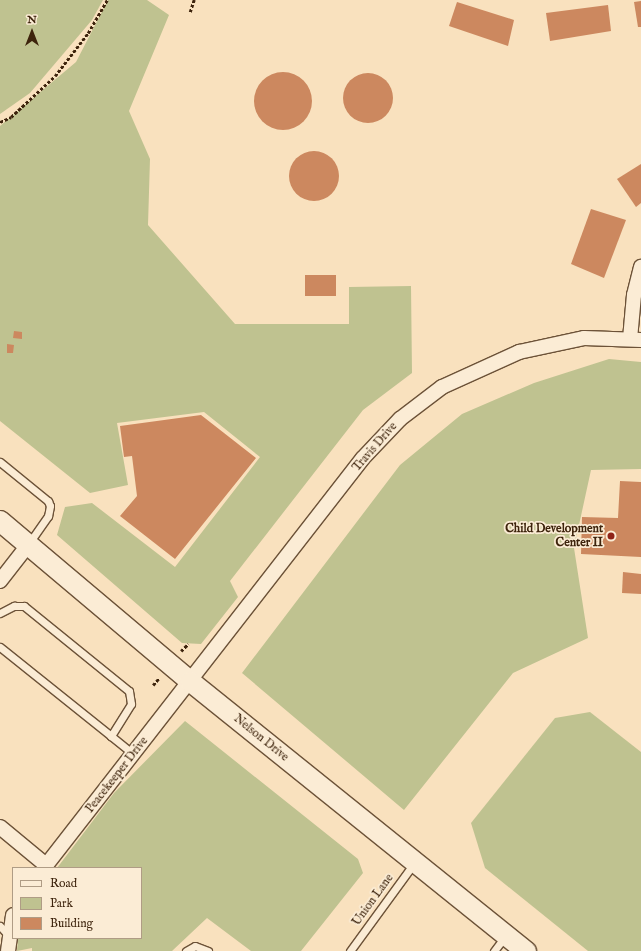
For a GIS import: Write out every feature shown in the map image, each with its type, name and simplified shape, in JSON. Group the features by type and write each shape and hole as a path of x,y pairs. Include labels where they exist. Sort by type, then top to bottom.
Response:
{"street":[{"path":"636,339 634,295 641,267"},
{"name":"Travis Drive","path":"191,682 363,458 400,419 419,402 467,374 519,352 584,338 636,339"},
{"name":"Nelson Drive","path":"0,521 191,682 526,951"},
{"path":"0,580 28,545"},
{"name":"Peacekeeper Drive","path":"45,867 191,682"},
{"path":"0,827 45,867"},
{"path":"8,951 4,931 12,917"}],"lane":[{"path":"0,462 50,506 48,516 28,545"},
{"path":"0,614 14,606 24,606 129,691 131,704 111,736"},
{"path":"0,647 133,754"},
{"name":"Union Lane","path":"350,951 415,862"},
{"path":"494,951 506,935"},
{"path":"186,951 200,946 208,951"}],"path":[{"path":"0,122 11,117 55,76 88,33 107,0"},
{"path":"190,12 194,0"}],"green space":[{"path":"0,0 103,0 92,20 30,93 0,114"},
{"path":"108,0 147,0 169,15 129,111 150,159 148,225 235,324 349,324 349,287 411,286 412,373 363,410 230,581 238,597 201,644 182,643 57,535 65,507 92,503 175,567 260,457 204,412 117,423 128,485 90,493 0,421 0,126 76,62"},
{"path":"609,359 641,362 641,469 591,470 574,548 588,638 513,673 404,810 242,673 400,465 462,414 534,383"},
{"path":"590,712 641,752 641,951 588,951 485,868 471,823 555,718"},
{"path":"185,721 358,859 363,873 301,951 251,951 207,918 172,951 32,951 32,948 17,951 18,939 142,939 142,867 58,867 114,793"}],"building":[{"path":"641,1 641,27 638,27 634,2"},
{"path":"457,2 514,20 508,46 449,26"},
{"path":"608,5 611,31 550,41 546,13"},
{"path":"283,72 299,77 307,85 312,101 307,117 299,125 283,130 267,125 259,117 254,101 259,85 267,77"},
{"path":"363,73 373,73 386,80 393,93 393,103 386,116 373,123 363,123 354,119 347,112 343,103 343,93 347,84 354,77"},
{"path":"309,151 319,151 332,158 339,171 339,181 332,194 319,201 309,201 300,197 293,190 289,181 289,171 293,162 300,155"},
{"path":"641,164 641,203 636,207 617,179"},
{"path":"591,209 626,220 604,278 571,264"},
{"path":"305,275 336,275 336,296 305,296"},
{"path":"14,331 22,332 22,339 13,338"},
{"path":"7,344 14,345 13,353 7,353"},
{"path":"201,415 256,458 175,559 120,516 137,496 132,456 124,457 120,426"},
{"name":"Child Development Center II","path":"620,481 641,482 641,557 581,554 582,517 618,518"},
{"path":"623,572 641,574 641,594 622,593"}],"place":[{"name":"Child Development Center II","path":"611,536"}]}
